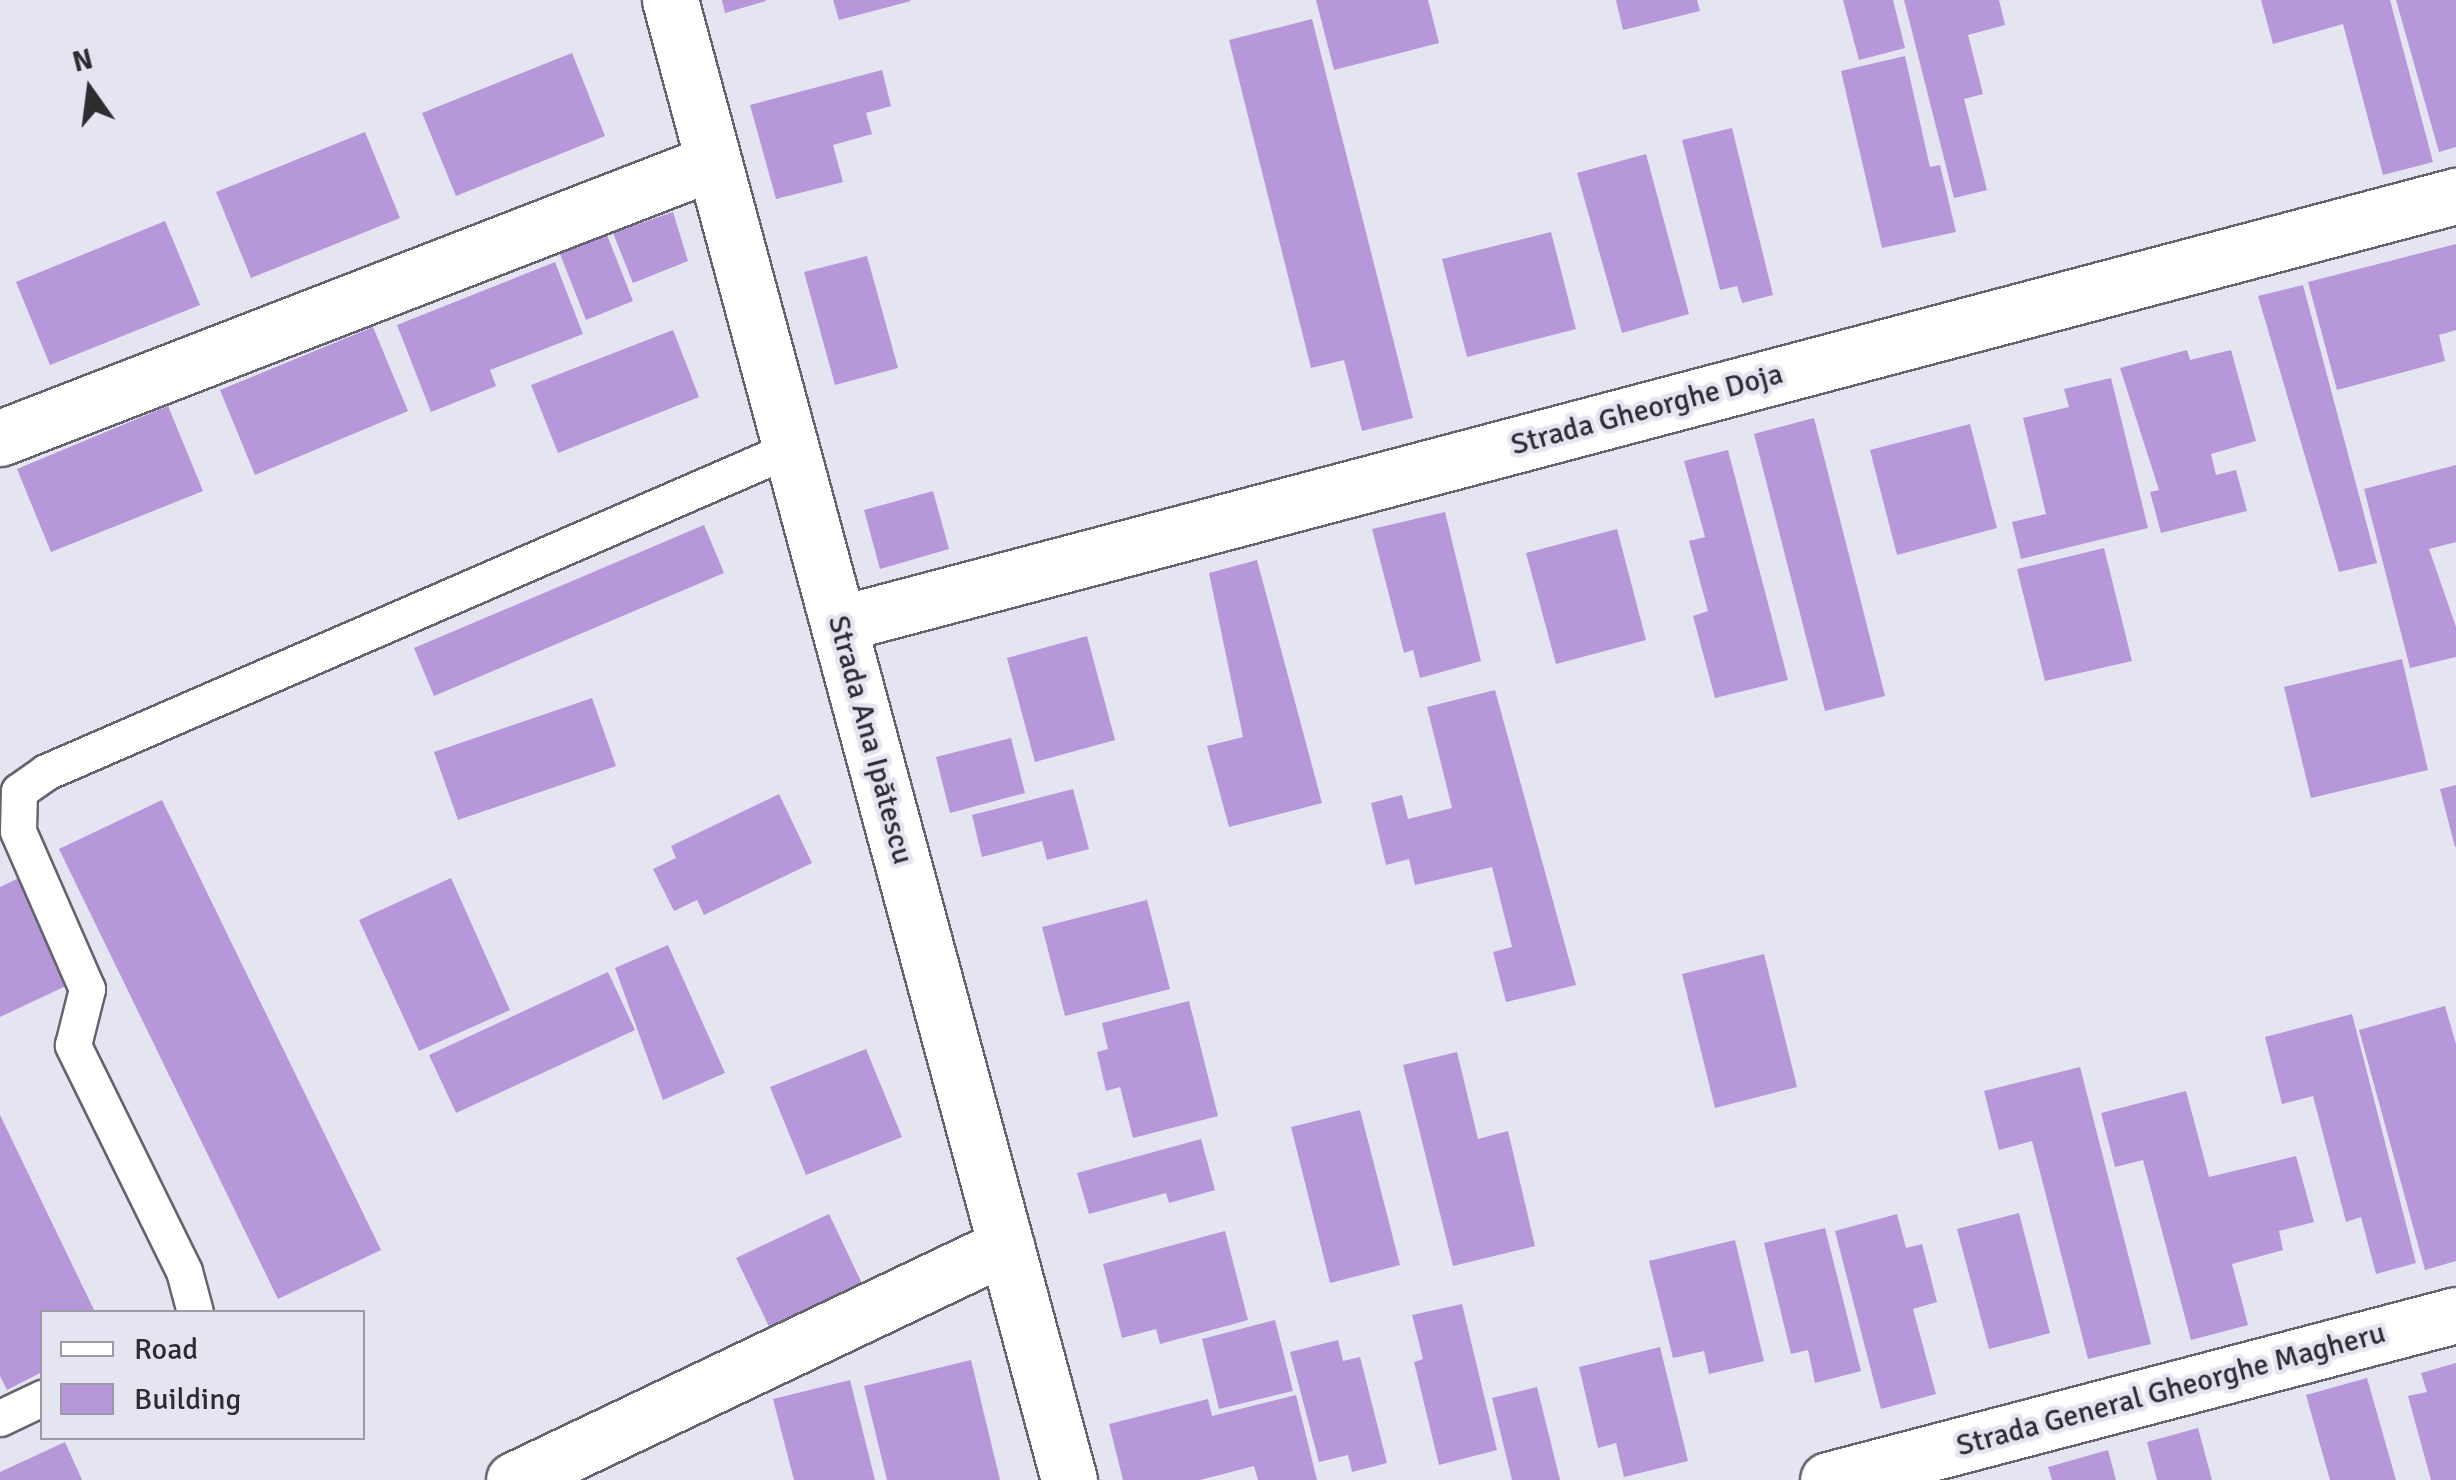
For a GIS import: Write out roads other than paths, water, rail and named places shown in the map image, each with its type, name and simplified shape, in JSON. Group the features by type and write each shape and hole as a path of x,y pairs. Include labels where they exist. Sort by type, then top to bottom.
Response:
{"street":[{"name":"Strada Ana Ipătescu","path":"670,0 1069,1480"},
{"path":"0,438 713,162"},
{"name":"Strada Gheorghe Doja","path":"839,624 2456,196"},
{"path":"514,1480 1006,1246"},
{"name":"Strada General Gheorghe Magheru","path":"1828,1480 2456,1315"}],"lane":[{"path":"195,1310 191,1286 73,1045 88,989 18,831 19,791 46,772 790,449"},
{"path":"0,1418 40,1399"}]}
